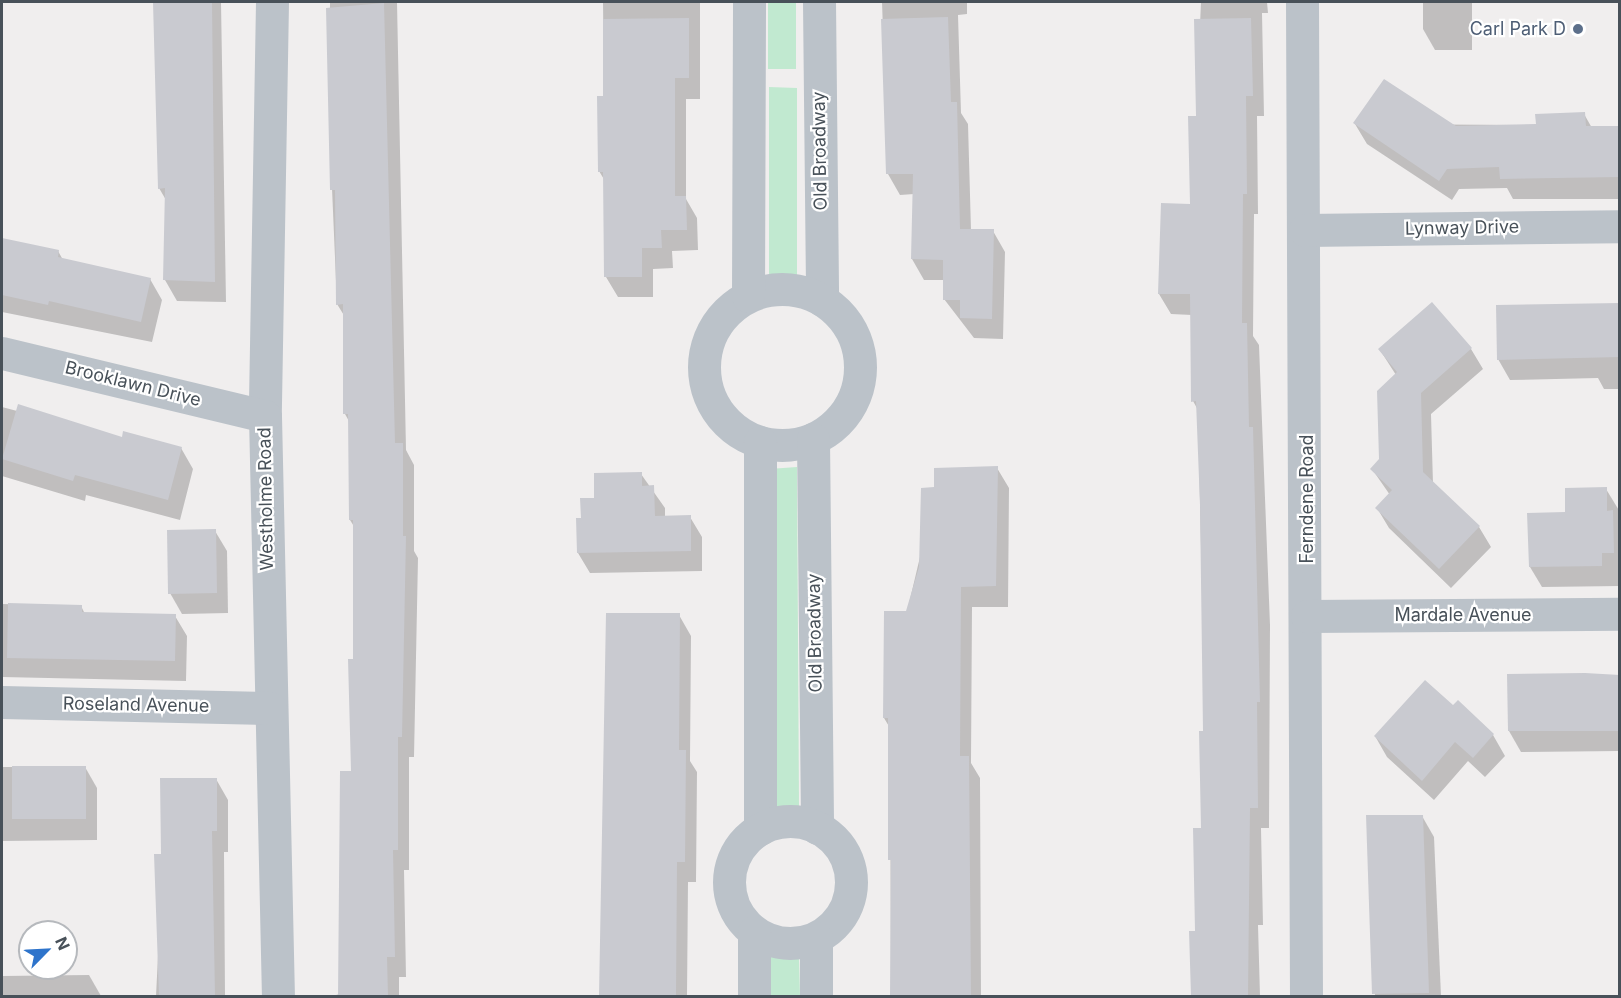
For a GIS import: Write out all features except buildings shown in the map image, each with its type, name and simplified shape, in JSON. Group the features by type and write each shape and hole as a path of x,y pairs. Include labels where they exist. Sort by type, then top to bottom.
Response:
{"street":[{"name":"Westholme Road","path":"272,2 265,416 278,996"},
{"path":"748,2 748,296"},
{"name":"Old Broadway","path":"819,2 822,300"},
{"name":"Ferndene Road","path":"1302,2 1307,616 1306,996"},
{"name":"Lynway Drive","path":"1305,230 1620,226"},
{"path":"783,288 822,300 842,318 856,341 860,368 855,395 841,418 813,439 780,446 760,442 736,431 718,412 706,388 703,363 709,337 723,315 748,296 783,288"},
{"name":"Brooklawn Drive","path":"2,353 265,416"},
{"name":"Old Broadway","path":"813,439 817,828"},
{"path":"760,442 760,828"},
{"name":"Mardale Avenue","path":"1307,616 1620,614"},
{"name":"Roseland Avenue","path":"2,702 270,708"},
{"path":"794,821 817,828 839,846 852,880 843,914 816,938 784,943 754,932 740,917 731,899 729,878 733,859 744,841 760,828 794,821"},
{"path":"754,932 754,996"},
{"path":"816,938 816,996"}],"green space":[{"path":"768,2 796,2 796,69 768,69"},
{"path":"769,87 797,88 797,281 769,282"},
{"path":"797,467 799,806 769,809 769,469"},
{"path":"770,951 799,956 800,996 771,996"}],"place":[{"name":"Carl Park D","path":"1578,29"}]}
